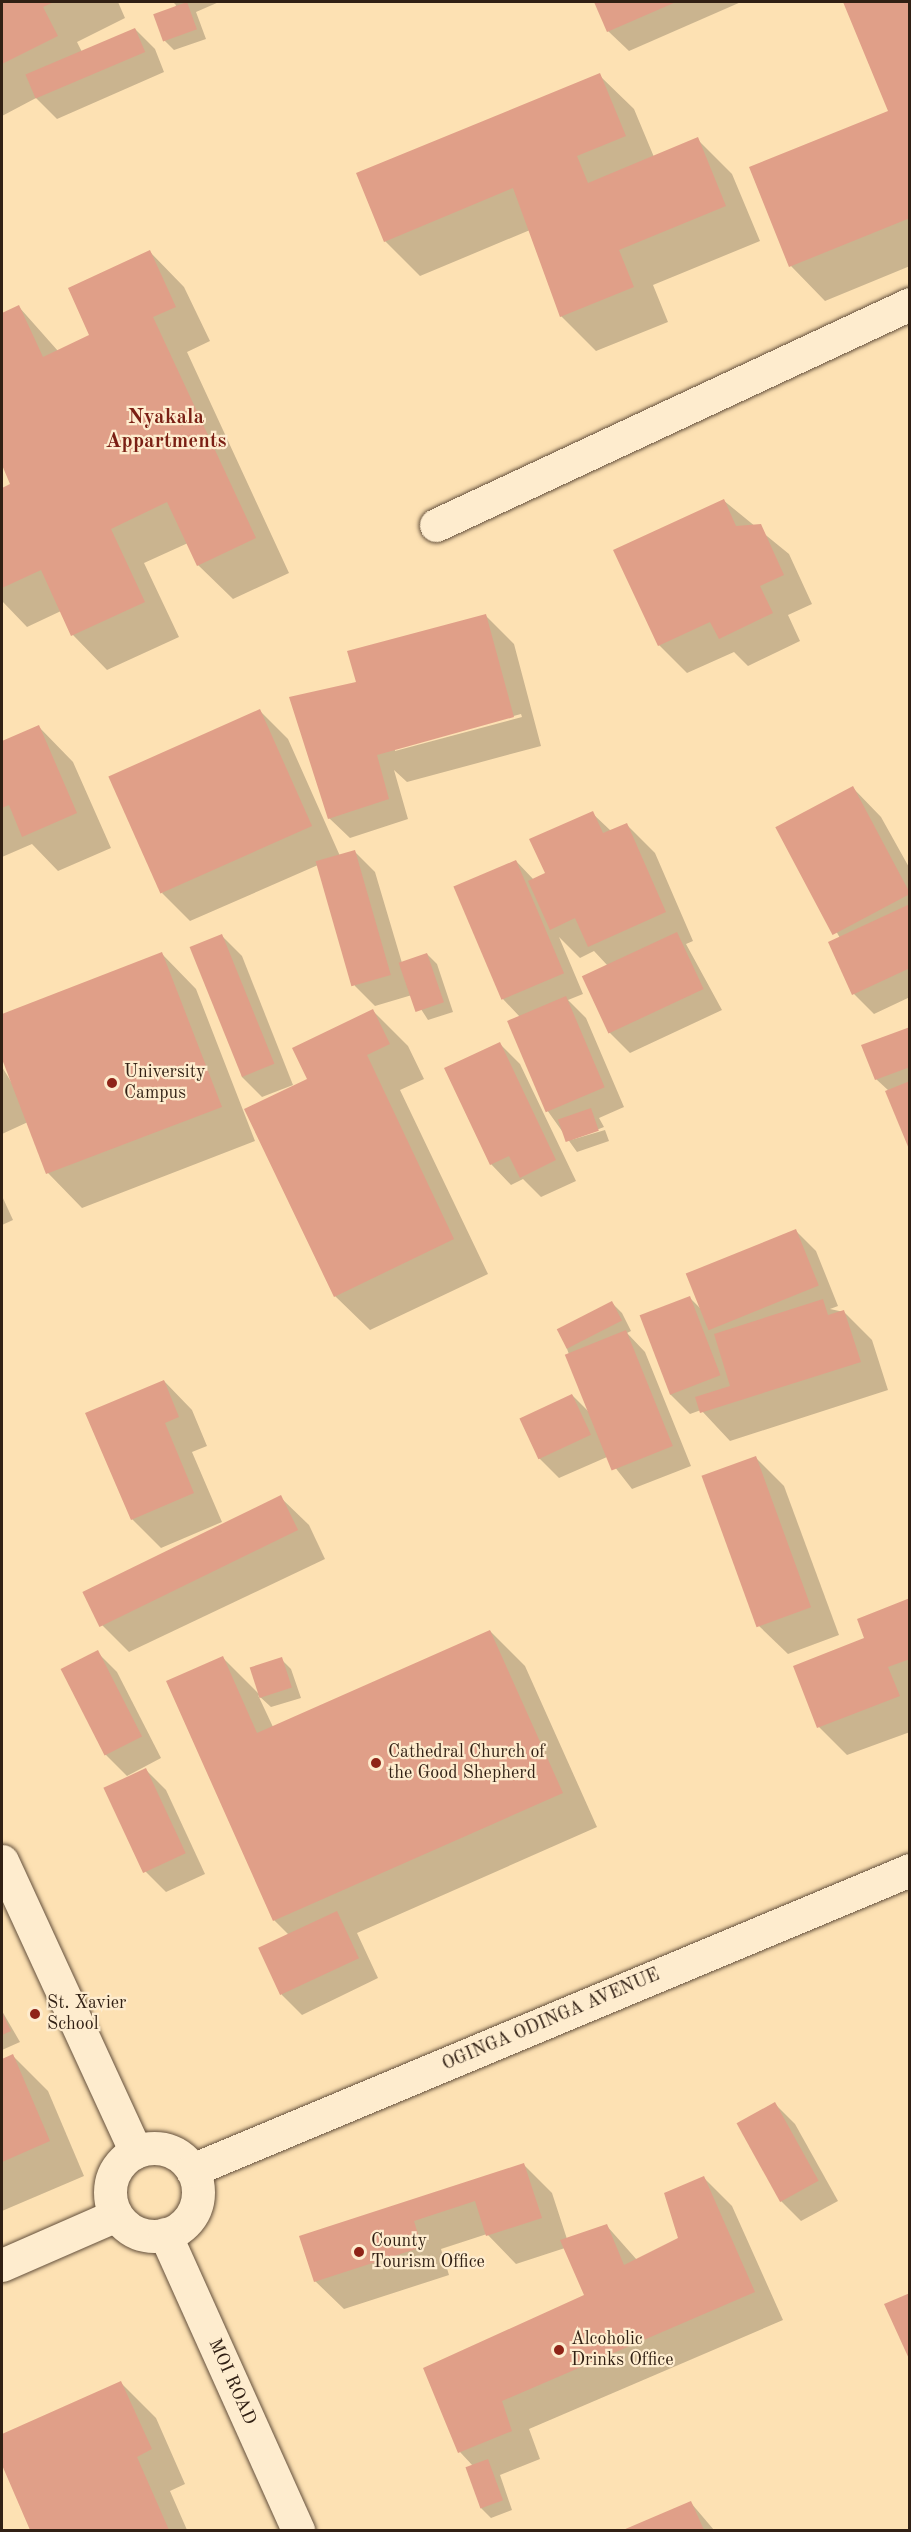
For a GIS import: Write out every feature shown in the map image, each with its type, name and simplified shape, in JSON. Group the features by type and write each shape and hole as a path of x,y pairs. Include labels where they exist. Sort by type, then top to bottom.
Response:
{"street":[{"path":"436,525 909,304"},
{"path":"2,1860 136,2152"},
{"name":"OGINGA ODINGA AVENUE","path":"192,2170 909,1870"},
{"path":"161,2148 192,2170 197,2202 190,2217 165,2234 137,2232 114,2216 112,2178 136,2152 161,2148"},
{"path":"2,2265 114,2216"},
{"name":"MOI ROAD","path":"165,2234 298,2530"}],"building":[{"path":"2,2 54,2 43,7 58,36 2,64"},
{"path":"187,2 197,29 163,42 153,14"},
{"path":"594,2 676,2 607,32"},
{"path":"843,2 910,2 910,218 789,267 749,167 888,111"},
{"path":"135,28 145,52 36,98 25,74"},
{"path":"600,73 626,136 577,156 588,183 698,137 726,206 619,250 634,287 560,317 513,188 384,242 356,173"},
{"path":"150,250 176,307 153,317 256,538 197,566 167,502 111,529 145,602 71,636 41,570 2,588 2,488 10,484 2,465 2,313 19,305 43,357 89,335 68,288"},
{"path":"724,499 736,526 761,524 784,575 760,586 773,613 719,639 710,622 658,646 613,550"},
{"path":"486,614 514,717 377,755 389,799 328,819 289,697 356,682 347,651"},
{"path":"260,709 312,826 160,893 108,777"},
{"path":"39,725 77,813 22,837 9,805 2,808 2,741"},
{"path":"853,786 910,894 833,935 775,827"},
{"path":"593,811 603,833 627,823 666,912 588,947 575,918 550,930 528,881 545,873 529,839"},
{"path":"355,850 391,975 351,986 316,861"},
{"path":"516,860 564,973 501,1000 453,887"},
{"path":"910,904 910,968 852,995 828,942"},
{"path":"677,932 704,989 608,1033 582,976"},
{"path":"222,934 274,1064 242,1077 190,947"},
{"name":"University Campus","path":"162,952 222,1107 46,1174 2,1059 2,1014"},
{"path":"427,953 444,1002 416,1012 399,963"},
{"path":"566,996 605,1087 546,1112 507,1021"},
{"path":"373,1009 390,1044 367,1055 454,1239 334,1297 244,1109 307,1079 292,1048"},
{"path":"910,1027 910,1067 875,1080 861,1045"},
{"path":"500,1042 556,1160 520,1178 509,1156 490,1165 444,1068"},
{"path":"910,1081 910,1149 909,1149 885,1091"},
{"path":"591,1108 599,1131 566,1142 558,1119"},
{"path":"796,1229 819,1286 709,1330 686,1274"},
{"path":"690,1296 720,1375 670,1395 640,1315"},
{"path":"823,1299 828,1315 844,1310 861,1362 700,1413 695,1397 730,1386 714,1334"},
{"path":"612,1301 622,1321 567,1349 557,1329"},
{"path":"626,1330 673,1446 612,1471 565,1355"},
{"path":"164,1380 179,1417 165,1423 194,1493 131,1520 85,1413"},
{"path":"572,1394 591,1435 538,1459 519,1419"},
{"path":"756,1456 811,1607 757,1627 701,1476"},
{"path":"281,1495 298,1530 99,1627 82,1592"},
{"path":"910,1598 910,1659 888,1667 900,1696 817,1728 793,1666 864,1638 857,1619"},
{"name":"Cathedral Church of the Good Shepherd","path":"490,1630 563,1793 273,1921 166,1681 223,1656 257,1733"},
{"path":"98,1650 142,1736 105,1755 61,1669"},
{"path":"282,1657 292,1687 260,1698 250,1668"},
{"path":"146,1768 186,1853 143,1873 103,1788"},
{"path":"337,1911 359,1958 280,1995 258,1948"},
{"path":"2,2012 11,2031 2,2035"},
{"path":"13,2054 50,2141 2,2162 2,2059"},
{"path":"775,2102 819,2181 780,2202 737,2123"},
{"path":"524,2163 542,2218 486,2236 475,2201 414,2221 422,2247 314,2282 299,2236"},
{"path":"704,2176 755,2292 502,2401 512,2431 458,2453 423,2368 584,2295 560,2240 607,2224 624,2265 678,2238 664,2193"},
{"path":"910,2293 910,2361 884,2304"},
{"path":"121,2381 152,2449 137,2457 169,2530 30,2530 2,2465 2,2434"},
{"path":"488,2459 503,2500 480,2509 465,2467"},
{"path":"691,2501 704,2530 623,2530"}],"place":[{"name":"University Campus","path":"112,1083"},
{"name":"Cathedral Church of the Good Shepherd","path":"376,1763"},
{"name":"St. Xavier School","path":"35,2014"},
{"name":"County Tourism Office","path":"359,2252"},
{"name":"Alcoholic Drinks Office","path":"559,2350"}],"district":[{"name":"Nyakala Appartments","path":"166,430"}]}
